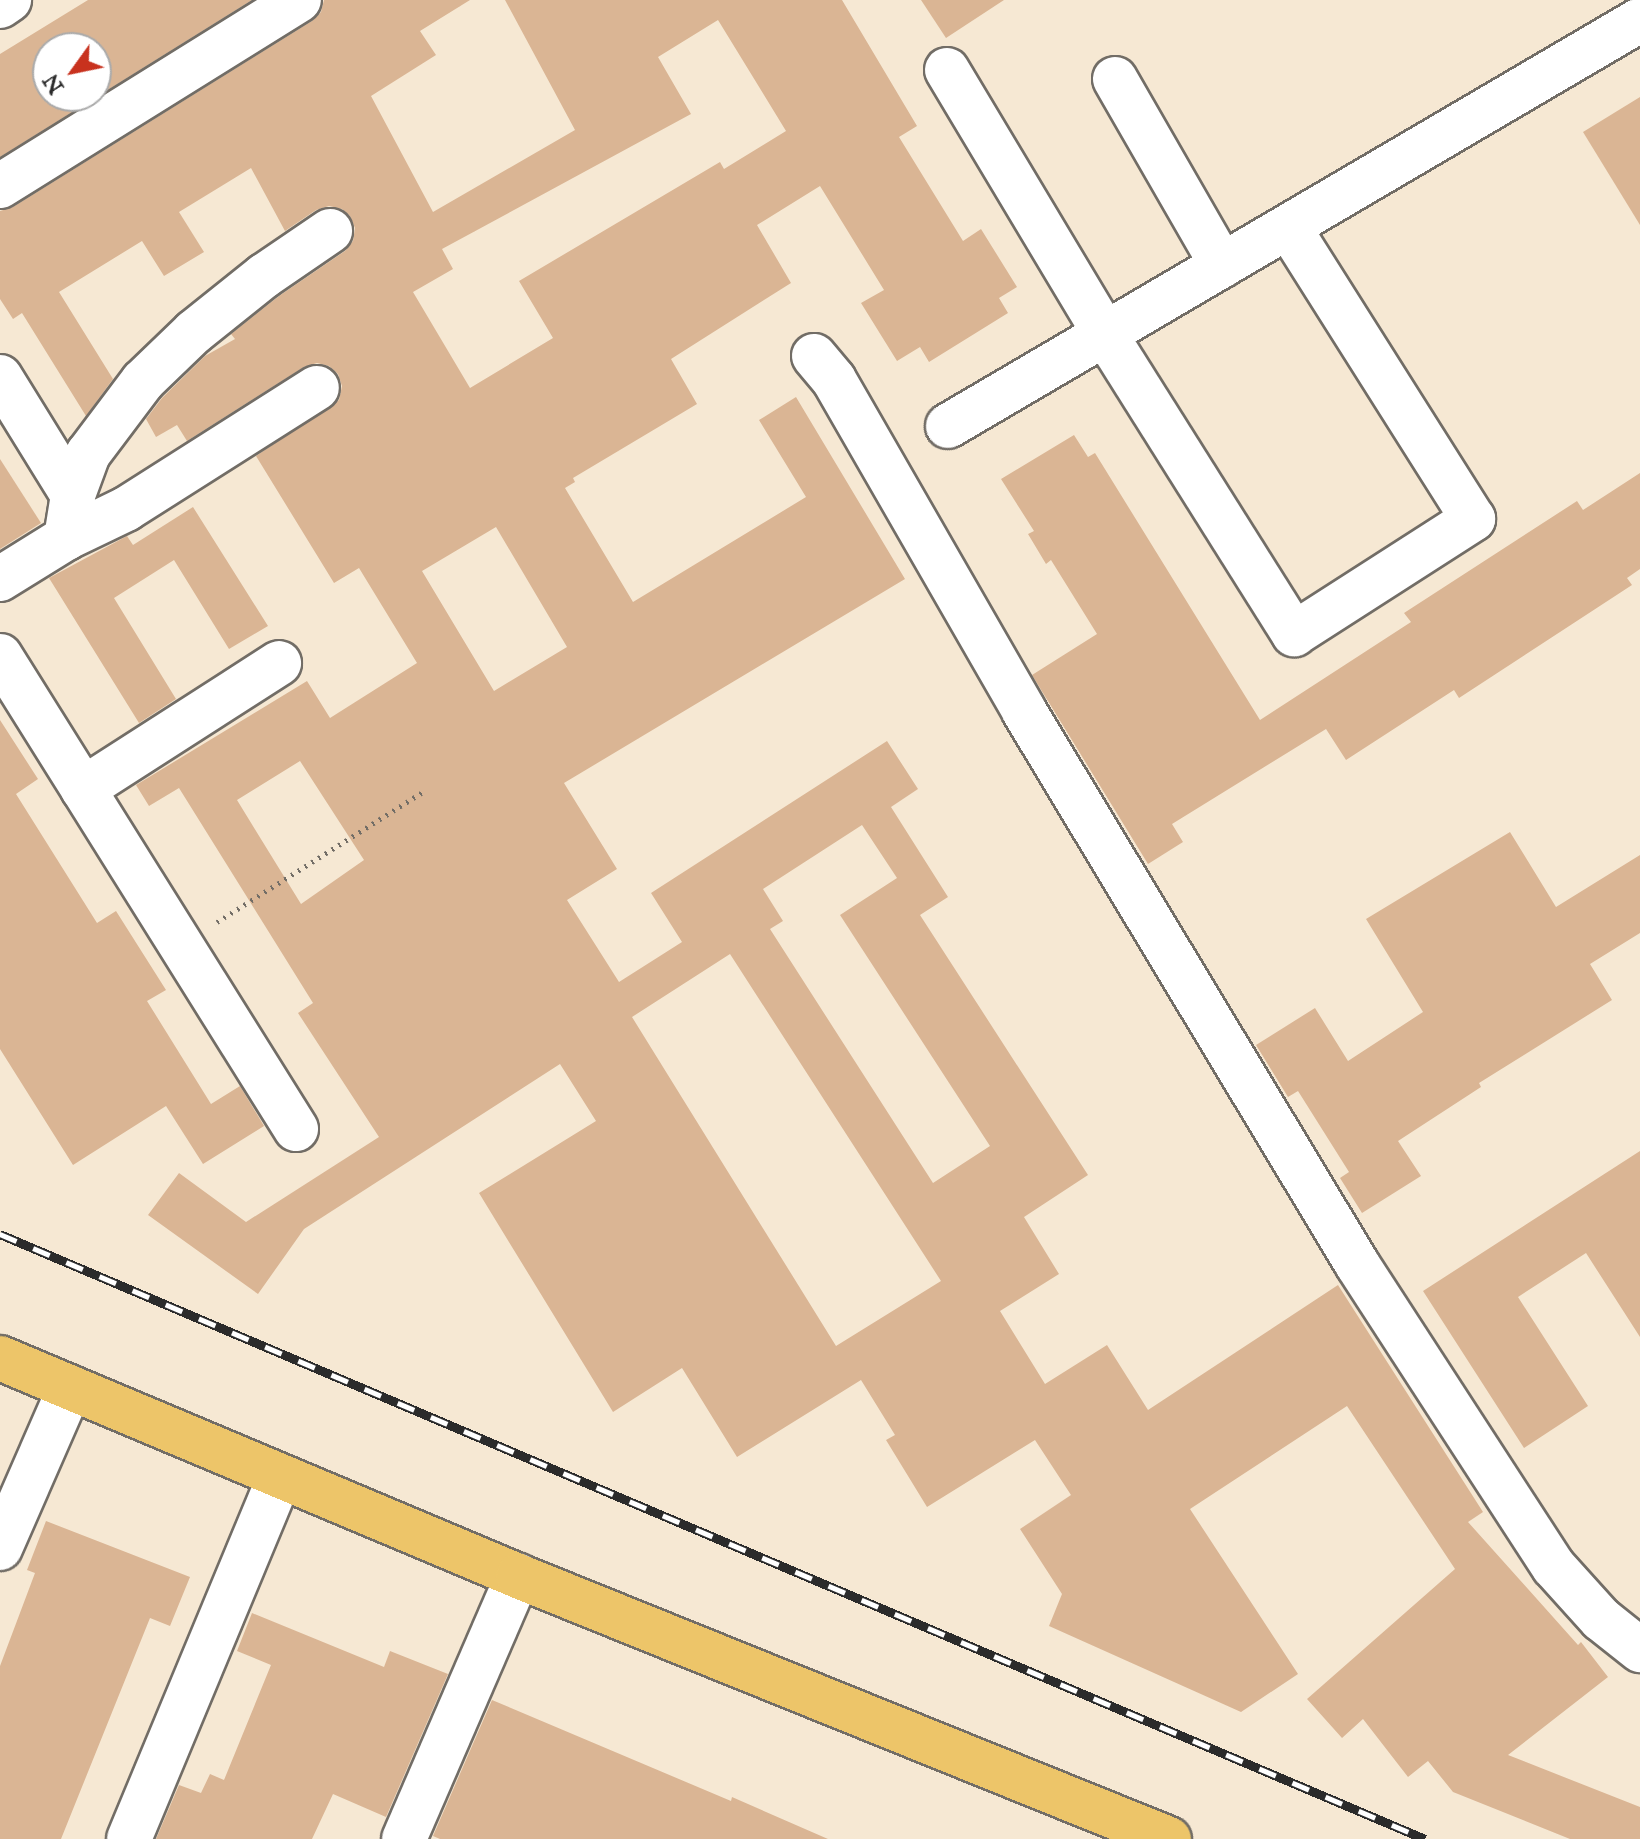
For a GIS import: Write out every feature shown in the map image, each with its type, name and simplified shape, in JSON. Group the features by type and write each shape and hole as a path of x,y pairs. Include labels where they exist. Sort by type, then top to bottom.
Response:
{"main road":[{"path":"0,1358 518,1576 1169,1839"}],"street":[{"path":"0,6 9,0"},
{"path":"0,186 299,0"},
{"path":"948,426 1640,20"},
{"path":"947,70 1105,334 1294,634 1473,519 1289,228"},
{"path":"1115,79 1222,265"},
{"path":"66,538 73,495 88,454 143,381 194,332 264,276 330,231"},
{"path":"814,356 834,380 1024,711 1357,1264 1554,1567 1601,1619 1640,1650"},
{"path":"0,377 73,495"},
{"path":"0,579 66,538 126,509 317,388"},
{"path":"0,656 296,1129"},
{"path":"83,789 279,663"},
{"path":"0,1548 70,1388"},
{"path":"129,1839 280,1477"},
{"path":"404,1839 518,1576"}],"path":[{"path":"180,945 423,792"}],"building":[{"path":"88,0 252,0 112,87 112,32 36,32"},
{"path":"324,0 470,0 420,31 436,55 371,96 433,212 575,130 505,0 842,0 917,126 899,137 963,241 981,229 1017,287 999,298 1008,313 929,362 920,347 897,361 861,303 884,290 820,186 757,225 791,283 671,359 697,404 573,478 575,482 565,488 633,602 806,497 759,420 796,397 905,579 564,783 617,869 567,900 619,982 682,942 651,893 887,741 918,789 891,807 948,897 920,915 1088,1175 1024,1217 1059,1274 1000,1311 1045,1384 1107,1345 1148,1410 1338,1285 1483,1512 1468,1522 1578,1645 1581,1642 1608,1677 1508,1755 1640,1807 1640,1839 1570,1839 1453,1792 1428,1761 1408,1777 1363,1719 1342,1738 1307,1699 1455,1569 1347,1406 1190,1509 1298,1674 1241,1712 1049,1626 1062,1594 1020,1529 1071,1495 1035,1440 927,1507 886,1440 895,1435 861,1380 737,1457 682,1368 613,1412 479,1193 596,1121 560,1064 304,1229 258,1294 148,1215 179,1173 246,1222 379,1137 298,1013 313,1003 179,788 149,806 136,785 307,681 330,718 417,663 359,568 334,583 256,456 339,400 342,386 338,374 329,366 317,363 304,367 187,441 177,425 156,437 146,419 162,398 205,356 235,339 231,334 279,296 345,251 353,241 355,228 350,216 342,209 329,206 316,210 285,231 251,168 179,212 204,252 164,276 142,241 59,292 113,379 86,416 22,313 13,319 0,299 0,211 13,207 312,21 321,12","holes":["718,20 786,131 724,169 720,162 519,281 553,338 470,388 413,292 453,269 442,249 691,114 658,57","496,527 567,647 494,691 422,571","300,761 364,860 301,904 237,800","862,825 897,878 840,915 990,1146 933,1183 770,929 783,921 763,889","730,954 941,1281 836,1346 632,1017"]},
{"path":"921,0 1004,0 946,38"},
{"path":"32,34 32,112 72,112 0,157 0,54"},
{"path":"1640,97 1640,225 1583,132"},
{"path":"1074,435 1088,457 1095,453 1260,720 1411,622 1404,613 1577,501 1583,510 1640,473 1640,569 1627,578 1632,585 1459,698 1454,690 1346,760 1326,729 1172,824 1183,842 1148,864 1032,675 1097,634 1051,560 1046,564 1028,534 1034,531 1001,479"},
{"path":"0,459 41,523 0,549"},
{"path":"193,507 268,626 229,649 174,560 114,598 176,699 139,723 49,578 127,536 133,545"},
{"path":"0,720 38,779 16,794 97,923 116,911 166,990 147,1001 211,1104 240,1086 264,1126 203,1164 166,1106 73,1165 0,1049"},
{"path":"1510,832 1556,907 1640,855 1640,933 1590,964 1612,1000 1479,1083 1481,1087 1398,1141 1421,1176 1362,1213 1340,1178 1349,1172 1298,1091 1288,1097 1256,1045 1315,1008 1348,1061 1423,1012 1366,919"},
{"path":"1640,1151 1640,1337 1586,1253 1518,1297 1588,1406 1524,1448 1423,1291"},
{"path":"46,1521 190,1577 170,1626 150,1618 61,1839 0,1839 0,1666 35,1573 27,1570"},
{"path":"252,1613 384,1667 390,1651 448,1674 386,1817 333,1794 312,1839 156,1839 179,1785 201,1793 210,1774 224,1780 271,1665 237,1651"},
{"path":"492,1700 828,1839 440,1839 433,1836"}],"railway":[{"path":"0,1234 1425,1839"}]}
